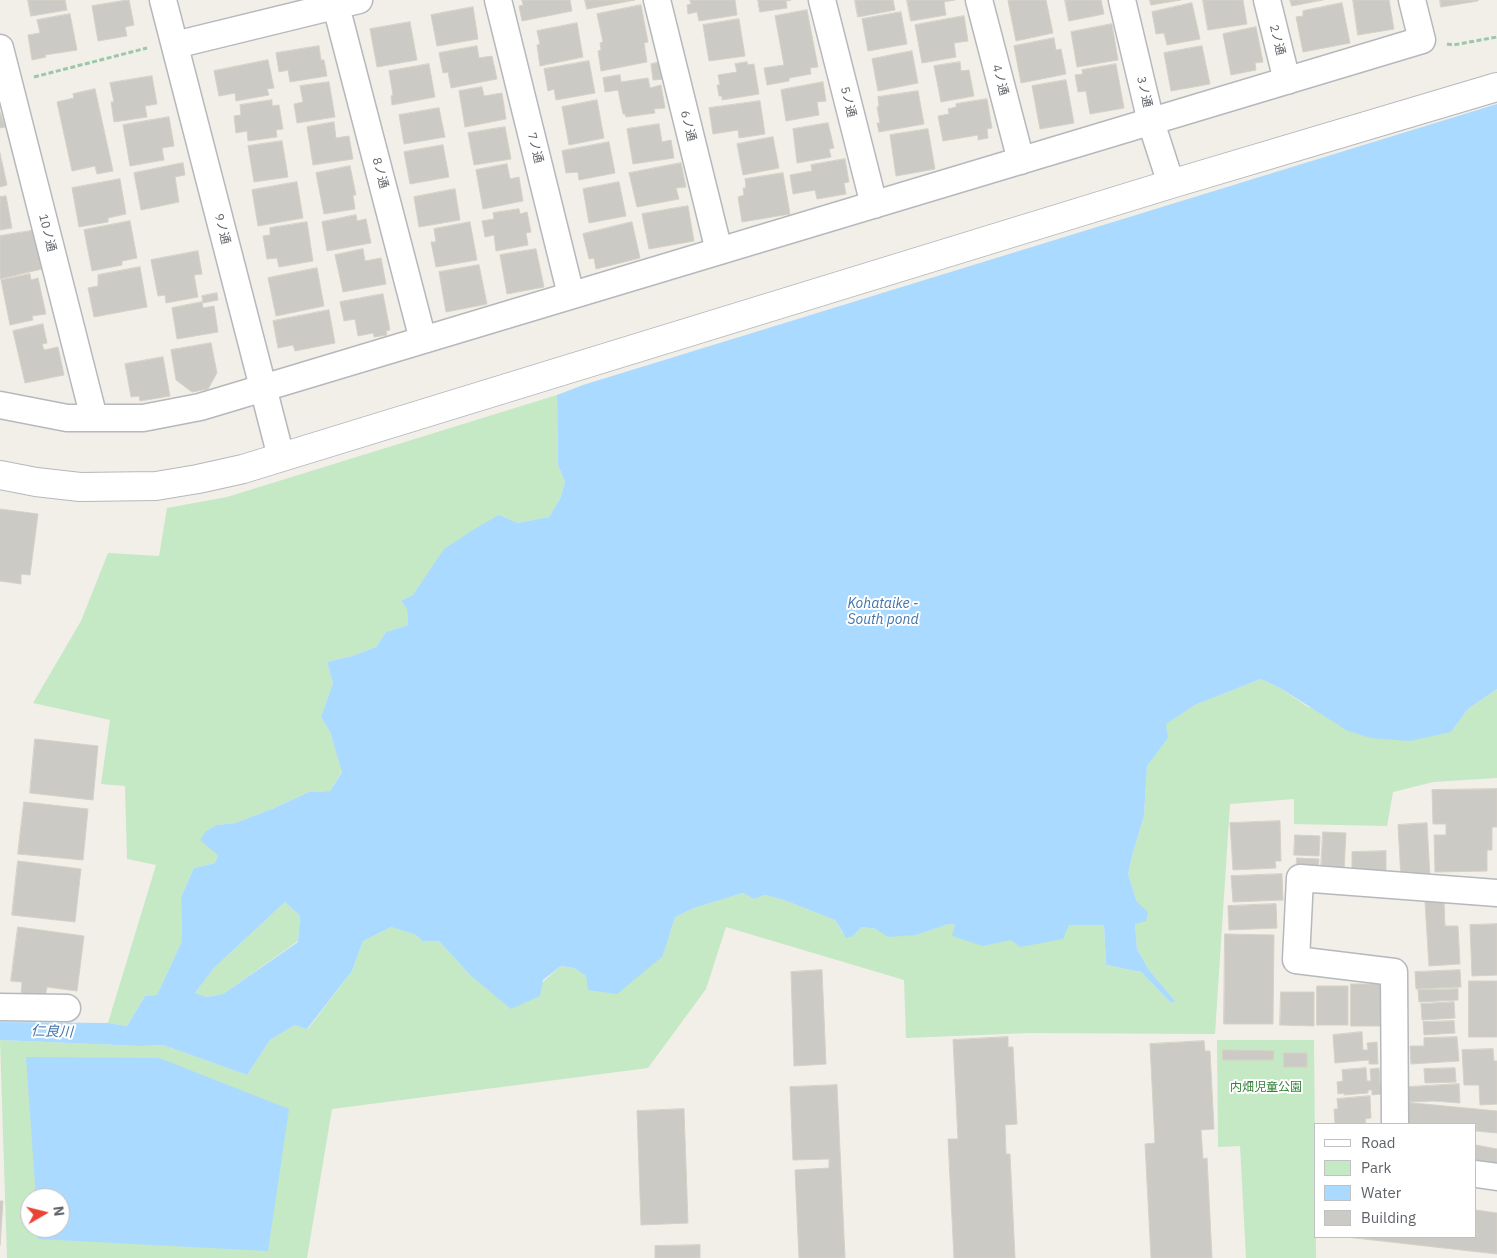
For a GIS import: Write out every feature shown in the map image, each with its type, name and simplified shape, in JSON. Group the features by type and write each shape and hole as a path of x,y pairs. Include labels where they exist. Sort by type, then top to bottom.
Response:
{"street":[{"name":"9ノ通","path":"163,0 281,457"},
{"name":"7ノ通","path":"498,0 571,295"},
{"name":"6ノ通","path":"657,0 719,251"},
{"name":"5ノ通","path":"822,0 874,205"},
{"name":"4ノ通","path":"979,0 1021,161"},
{"name":"3ノ通","path":"1122,0 1151,122 1171,184"},
{"name":"2ノ通","path":"1267,0 1287,81"},
{"path":"0,405 67,418 142,418 200,406 1422,40 1412,0"},
{"path":"175,45 348,3"},
{"name":"8ノ通","path":"348,3 424,340"},
{"name":"10ノ通","path":"0,48 94,418"},
{"path":"0,475 36,482 80,487 156,486 243,470 1171,184 1497,87"},
{"path":"1395,1123 1394,972 1296,960 1300,878 1497,893"},
{"path":"0,1007 68,1008"},
{"path":"1477,1174 1497,1177"}],"path":[{"path":"1422,40 1453,45 1497,38"},
{"path":"9,83 141,48 175,45"}],"green space":[{"path":"557,395 558,465 565,482 560,499 549,517 518,523 499,515 413,595 401,601 407,609 408,625 386,632 376,647 352,656 327,662 333,683 321,717 330,732 342,771 330,791 309,792 235,823 217,825 218,855 215,863 194,868 181,897 182,941 157,995 145,996 127,1026 108,1023 156,865 127,859 125,786 101,784 110,720 33,703 81,621 108,553 159,556 167,508 227,497"},
{"path":"1261,679 1280,688 1308,707 1451,732 1468,709 1497,689 1497,778 1433,782 1393,792 1387,826 1294,824 1294,799 1230,804 1215,1034 1030,1033 906,1038 904,980 726,927 706,989 648,1068 332,1109 307,1258 7,1258 0,1040 140,1046 163,1045 247,1075 270,1040 295,1025 308,1029 352,971 363,941 391,927 416,935 422,941 439,941 471,976 512,1009 561,966 574,968 586,976 663,956 675,917 694,908 743,893 754,899 765,895 784,900 835,920 843,934 853,936 862,927 916,935 949,924 955,925 983,946 1069,925 1104,925 1106,965 1141,972 1171,1003 1175,1001 1149,970 1137,949 1135,924 1137,902 1128,874 1144,816 1147,766 1167,738 1165,724 1195,705"},
{"path":"285,902 300,916 298,941 223,994 207,997 195,993 214,968"},
{"name":"内畑児童公園","path":"1217,1040 1314,1040 1314,1238 1316,1238 1316,1258 1246,1258 1240,1146 1218,1147"}],"water":[{"name":"Kohataike - South pond","path":"1497,104 1497,689 1468,709 1451,732 1409,741 1371,738 1348,731 1280,688 1261,679 1195,705 1166,724 1168,738 1147,766 1144,816 1128,874 1137,902 1148,912 1146,921 1135,924 1137,949 1149,970 1175,1001 1171,1003 1141,972 1106,965 1104,925 1069,925 1063,939 1020,947 1011,940 983,946 952,936 955,925 949,924 916,935 888,937 876,929 862,927 853,936 846,938 835,920 784,900 765,895 754,899 743,893 694,908 675,917 663,956 617,994 588,990 586,976 574,968 561,966 543,980 540,996 511,1009 471,976 439,941 422,941 416,935 391,927 363,941 352,971 307,1029 295,1025 270,1040 247,1075 163,1045 140,1046 0,1040 0,1022 108,1023 127,1026 145,996 157,995 182,941 181,897 194,868 215,863 218,855 200,840 206,831 217,825 235,823 272,809 309,792 330,791 342,772 330,732 321,717 333,683 327,662 352,656 376,647 386,632 408,625 407,609 401,601 413,595 444,549 473,530 499,515 518,523 549,517 560,499 565,482 558,465 557,395 583,385","holes":["285,902 300,916 298,942 223,994 207,997 195,993 214,968"]},
{"path":"26,1057 159,1058 289,1109 268,1251 38,1239 70,1238 70,1188 35,1188"}],"building":[{"path":"28,0 65,0 67,10 31,16"},
{"path":"129,0 134,25 125,27 127,36 98,41 92,6"},
{"path":"522,0 570,0 572,11 522,21 519,6 523,5"},
{"path":"585,0 635,0 587,9"},
{"path":"690,0 735,0 737,15 699,21 697,12 688,14 687,5 691,4"},
{"path":"758,0 791,0 786,1 787,8 760,12"},
{"path":"855,0 893,0 895,10 858,17"},
{"path":"907,0 955,0 944,2 946,15 911,21"},
{"path":"1046,0 1053,33 1016,41 1008,1"},
{"path":"1065,0 1101,0 1104,14 1069,21"},
{"path":"1150,0 1181,0 1151,5"},
{"path":"1203,0 1243,0 1247,24 1208,30"},
{"path":"1290,0 1323,0 1292,6"},
{"path":"1353,0 1389,0 1394,29 1358,35"},
{"path":"1440,0 1478,0 1478,1 1441,7"},
{"path":"1192,3 1200,39 1167,45 1164,33 1156,34 1152,12"},
{"path":"1342,3 1350,43 1303,52 1296,17 1303,16 1303,11"},
{"path":"641,5 648,42 644,43 647,62 601,71 598,51 601,50 600,43 603,42 597,14"},
{"path":"473,7 478,39 437,46 431,15"},
{"path":"807,10 818,67 810,68 811,74 767,85 764,68 784,65 775,16"},
{"path":"901,12 907,44 868,51 862,19"},
{"path":"70,14 77,50 45,55 46,57 32,60 28,35 40,33 37,20"},
{"path":"964,16 968,41 954,43 956,57 922,63 915,25"},
{"path":"739,19 745,56 709,61 703,25"},
{"path":"410,22 417,60 377,67 370,29"},
{"path":"577,23 583,57 540,66 537,45 540,44 537,31"},
{"path":"1112,24 1118,60 1077,67 1071,32"},
{"path":"1256,27 1263,62 1255,63 1256,70 1231,75 1223,34"},
{"path":"1054,38 1056,50 1061,49 1066,74 1021,83 1014,46"},
{"path":"319,46 321,60 324,60 327,76 290,82 288,70 279,72 276,53"},
{"path":"477,46 479,58 492,56 497,79 451,88 448,72 443,73 439,53"},
{"path":"1202,46 1210,84 1171,91 1164,53"},
{"path":"912,51 918,83 878,91 872,59"},
{"path":"268,60 274,88 267,89 269,95 236,101 235,93 219,96 214,71"},
{"path":"589,61 595,93 556,100 554,89 548,91 544,69"},
{"path":"661,62 664,79 653,80 651,64"},
{"path":"747,62 748,65 754,64 759,94 722,100 722,96 719,96 717,85 720,85 718,75 737,72 735,64"},
{"path":"960,62 961,71 969,70 974,96 941,102 934,66"},
{"path":"429,64 435,97 392,105 391,96 393,95 389,71"},
{"path":"1116,64 1124,108 1090,114 1086,91 1078,92 1075,75 1083,74 1082,70"},
{"path":"620,75 621,82 648,78 650,88 661,85 665,108 654,109 655,113 626,117 623,114 618,90 605,92 603,78"},
{"path":"152,76 157,104 145,106 147,117 114,122 111,102 114,102 110,83"},
{"path":"1066,80 1074,123 1040,129 1032,86"},
{"path":"329,82 335,117 297,123 294,104 303,102 300,86"},
{"path":"823,82 826,101 817,102 819,115 786,121 781,90"},
{"path":"482,87 484,96 502,93 506,119 465,127 459,91"},
{"path":"95,89 113,171 97,174 95,166 72,171 57,102 74,98 73,94"},
{"path":"918,91 924,124 879,132 877,123 880,123 877,107 879,106 878,97"},
{"path":"987,99 992,128 987,129 988,138 978,140 978,135 943,141 938,116 949,114 948,109 956,107 956,104"},
{"path":"272,100 272,106 279,105 283,129 276,130 277,137 248,141 247,131 236,133 234,116 241,115 240,105"},
{"path":"597,100 604,138 569,145 562,107"},
{"path":"760,101 765,134 739,138 738,130 713,134 709,108"},
{"path":"439,108 445,137 404,144 399,115"},
{"path":"0,112 5,127 0,128"},
{"path":"169,117 174,146 162,148 164,160 130,166 123,125"},
{"path":"334,122 336,138 349,136 353,159 313,165 307,127"},
{"path":"828,123 834,148 829,149 831,157 797,163 793,129"},
{"path":"659,124 662,142 671,140 674,158 633,164 627,129"},
{"path":"505,127 511,159 474,165 468,133"},
{"path":"928,129 935,169 896,176 890,135"},
{"path":"773,137 779,168 743,175 737,144"},
{"path":"282,141 288,177 254,182 248,146"},
{"path":"609,142 615,173 579,180 578,172 566,173 562,151"},
{"path":"443,145 449,177 410,184 404,152"},
{"path":"0,153 7,185 0,187"},
{"path":"845,159 849,182 844,183 846,194 817,199 815,190 793,194 790,175 812,171 811,165"},
{"path":"183,163 185,175 175,177 179,202 141,210 134,173"},
{"path":"681,163 686,187 676,188 679,199 637,207 629,173"},
{"path":"507,164 510,179 519,177 523,201 483,209 476,170"},
{"path":"350,166 356,195 353,195 355,209 324,214 316,173"},
{"path":"783,173 790,214 742,222 738,197 744,195 743,188 746,188 745,179"},
{"path":"120,179 126,214 108,218 108,222 79,227 72,188"},
{"path":"297,182 303,218 258,226 252,190"},
{"path":"619,182 626,216 589,223 583,189"},
{"path":"455,189 460,220 419,227 414,197"},
{"path":"6,196 12,228 0,230 0,197"},
{"path":"688,206 694,241 649,249 642,214"},
{"path":"519,209 520,214 527,212 531,232 526,233 528,245 496,251 494,235 485,237 482,221 494,219 493,213"},
{"path":"356,215 357,221 366,219 371,243 327,251 322,222"},
{"path":"130,221 137,258 122,261 122,265 92,271 84,230"},
{"path":"307,222 313,261 279,267 277,258 267,259 263,236 270,235 270,228"},
{"path":"470,222 477,260 436,267 431,242 436,242 434,229"},
{"path":"632,222 640,258 596,269 594,258 589,259 583,234"},
{"path":"36,230 46,268 0,279 0,236"},
{"path":"363,249 365,261 381,258 386,284 343,292 335,255"},
{"path":"536,249 544,287 507,294 500,255"},
{"path":"198,251 202,274 194,275 198,297 166,303 165,295 158,296 151,260"},
{"path":"479,265 487,304 446,312 439,272"},
{"path":"140,267 147,307 94,317 88,288 98,286 98,275"},
{"path":"317,268 324,306 276,316 268,278"},
{"path":"30,274 31,280 38,278 46,314 32,316 33,320 10,325 1,280"},
{"path":"217,293 218,300 203,303 202,296"},
{"path":"383,294 390,330 386,331 387,335 374,337 373,333 358,336 355,319 344,321 340,302"},
{"path":"202,302 203,308 214,306 218,332 177,339 172,308"},
{"path":"329,310 335,343 295,351 293,345 278,348 273,321"},
{"path":"43,324 47,343 42,344 44,350 58,347 64,375 25,383 13,331"},
{"path":"211,343 217,373 208,389 192,392 176,380 171,350"},
{"path":"163,357 170,396 140,401 139,396 131,397 125,364"},
{"path":"0,509 38,514 30,575 21,574 21,584 0,581"},
{"path":"35,739 98,746 93,800 30,793"},
{"path":"1497,789 1497,827 1492,827 1492,850 1487,850 1487,871 1435,872 1434,835 1446,835 1446,824 1433,824 1432,790"},
{"path":"24,802 88,809 83,860 18,854"},
{"path":"1280,821 1281,861 1275,861 1276,868 1233,870 1230,823"},
{"path":"1427,823 1430,877 1401,879 1398,825"},
{"path":"1323,832 1346,833 1344,871 1321,870"},
{"path":"1295,835 1320,836 1319,856 1294,855"},
{"path":"1386,851 1386,876 1352,876 1352,852"},
{"path":"1297,858 1319,859 1318,874 1296,873"},
{"path":"18,861 81,869 75,922 12,915"},
{"path":"1282,874 1283,900 1233,902 1231,876"},
{"path":"1444,901 1445,926 1458,926 1460,964 1429,966 1425,902"},
{"path":"1276,904 1277,928 1229,930 1228,906"},
{"path":"1497,924 1497,975 1472,976 1470,925"},
{"path":"18,927 84,936 77,991 47,987 45,998 21,995 22,982 11,981"},
{"path":"1225,934 1274,935 1273,1024 1224,1024"},
{"path":"822,970 826,1064 794,1066 791,972"},
{"path":"1460,970 1461,987 1416,989 1415,972"},
{"path":"1469,981 1497,981 1497,1037 1469,1037"},
{"path":"1351,984 1381,984 1381,1026 1351,1026"},
{"path":"1317,986 1348,986 1348,1025 1317,1025"},
{"path":"1458,989 1458,1000 1419,1002 1418,990"},
{"path":"1281,992 1314,992 1314,1026 1280,1025"},
{"path":"1454,1002 1455,1018 1422,1020 1421,1004"},
{"path":"1454,1021 1455,1033 1424,1035 1423,1022"},
{"path":"1362,1032 1363,1050 1368,1050 1367,1043 1377,1042 1378,1064 1369,1064 1369,1060 1335,1063 1333,1035"},
{"path":"1008,1037 1008,1047 1013,1047 1017,1124 1005,1125 1006,1154 1010,1154 1015,1258 954,1258 948,1139 958,1139 953,1040"},
{"path":"1457,1037 1459,1061 1411,1064 1410,1046 1424,1046 1424,1038"},
{"path":"1204,1041 1205,1051 1210,1051 1214,1129 1201,1130 1203,1159 1207,1158 1212,1258 1151,1258 1145,1144 1155,1143 1150,1044"},
{"path":"1493,1049 1494,1061 1497,1061 1497,1104 1480,1105 1479,1085 1464,1085 1462,1050"},
{"path":"1223,1050 1274,1051 1273,1060 1223,1060"},
{"path":"1284,1053 1307,1053 1307,1067 1284,1067"},
{"path":"1366,1068 1367,1081 1371,1081 1370,1069 1379,1068 1381,1094 1372,1095 1372,1090 1368,1090 1368,1093 1338,1094 1337,1082 1343,1081 1342,1070"},
{"path":"1455,1068 1456,1082 1425,1083 1424,1069"},
{"path":"1459,1084 1460,1103 1408,1102 1408,1087"},
{"path":"837,1085 845,1258 799,1258 795,1170 829,1168 829,1159 793,1160 790,1087"},
{"path":"1370,1096 1371,1118 1365,1119 1366,1123 1335,1123 1334,1109 1338,1109 1337,1099"},
{"path":"1403,1102 1497,1111 1497,1133 1477,1131 1477,1123 1401,1123"},
{"path":"684,1109 688,1223 641,1225 637,1111"},
{"path":"1477,1145 1497,1149 1497,1171 1477,1167"},
{"path":"0,1201 3,1201 0,1245"},
{"path":"1477,1210 1497,1213 1497,1254 1355,1238 1477,1238"},
{"path":"700,1245 700,1258 655,1258 655,1246"}],"water label":[{"name":"仁良川","path":"52,1032"}]}
